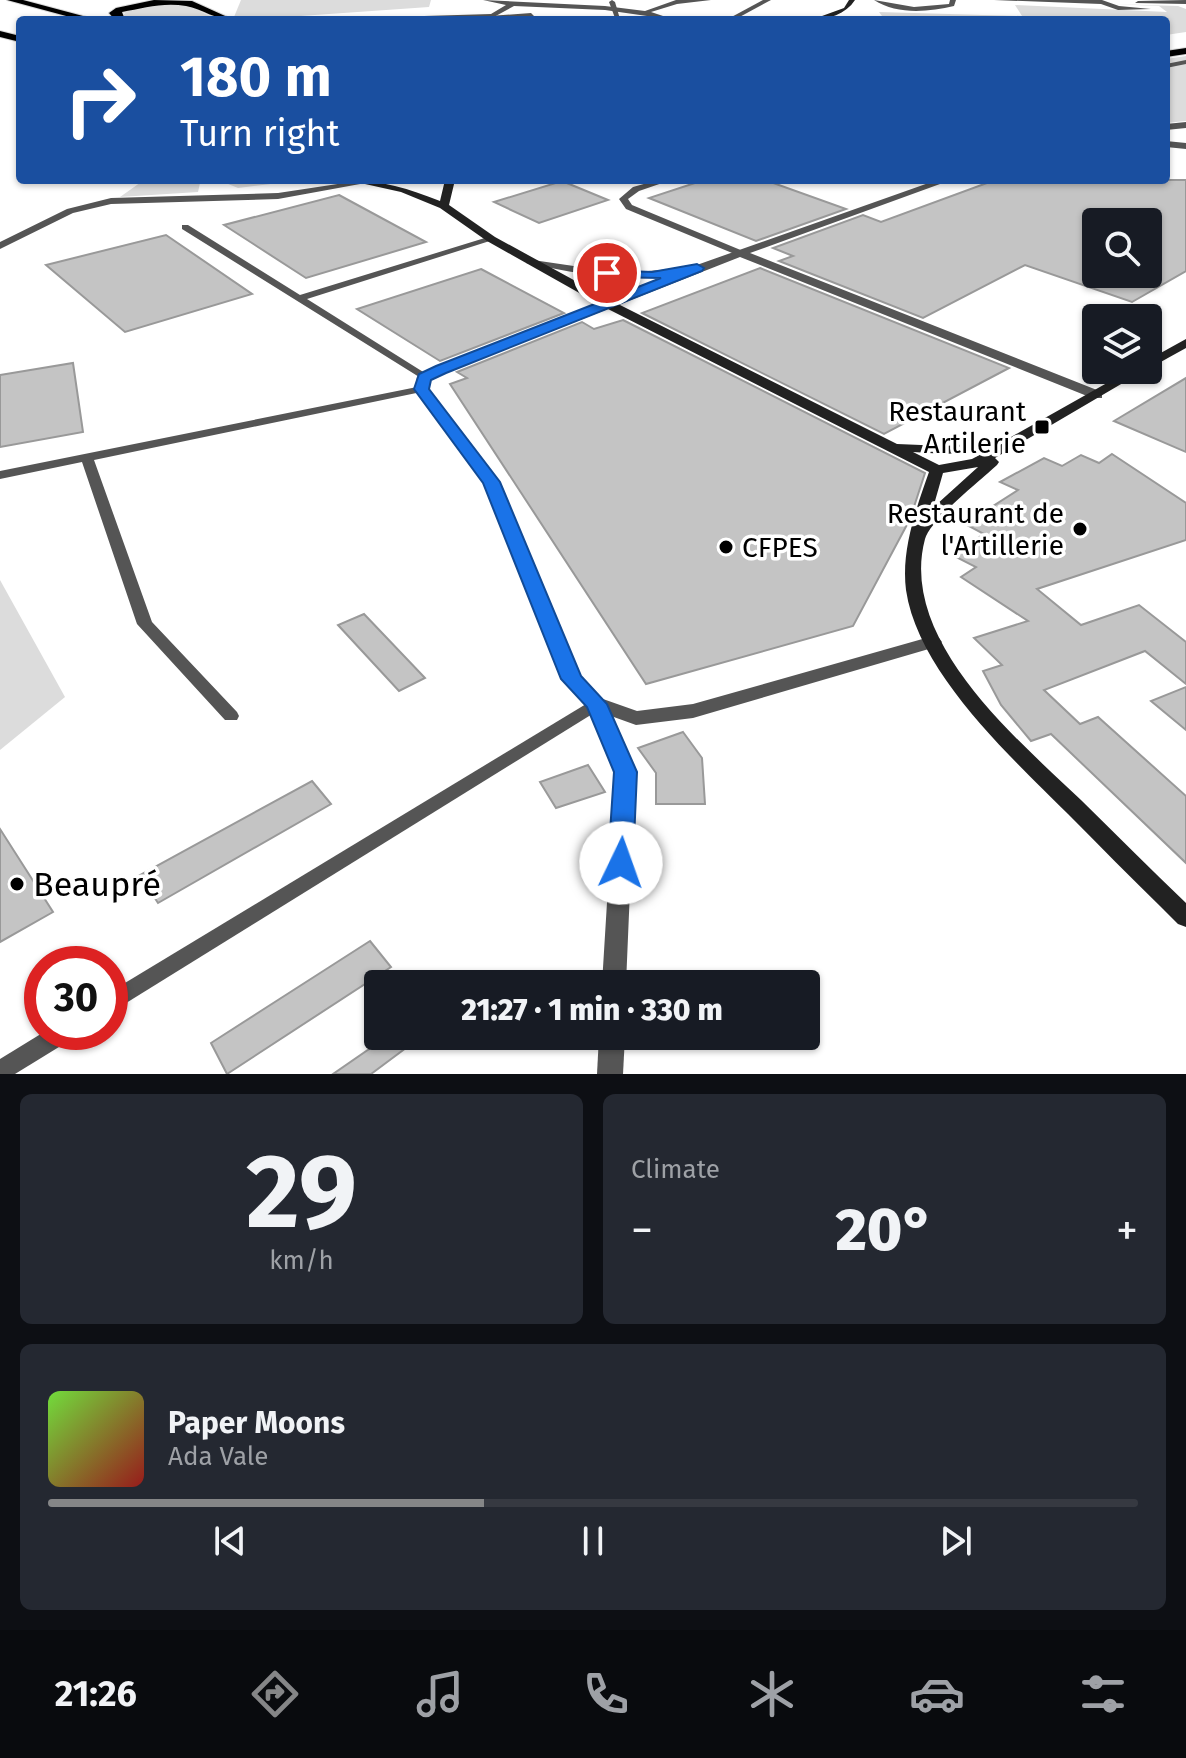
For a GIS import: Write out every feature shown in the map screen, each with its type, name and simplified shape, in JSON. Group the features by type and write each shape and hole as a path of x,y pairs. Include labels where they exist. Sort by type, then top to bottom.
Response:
{"highway":[{"path":"12,0 77,16"},
{"path":"117,16 114,13 119,10 173,2 202,5 222,16"},
{"path":"11,13 24,16"}],"street":[{"path":"486,0 512,4 613,5 661,16"},
{"path":"648,11 676,2 708,0"},
{"path":"737,16 768,0"},
{"path":"826,16 846,9 852,0"},
{"path":"491,16 512,4"},
{"path":"376,184 404,190 444,206 491,239 610,305 937,470 976,463 1115,384"},
{"path":"444,206 449,184"},
{"path":"615,970 625,772 596,704 572,679 491,482 423,383 697,268 935,184"},
{"path":"740,253 1097,395"},
{"path":"530,261 584,272 652,276 697,268"},
{"path":"1162,357 1186,343"},
{"path":"888,445 945,450 1015,443"},
{"path":"916,537 941,508 1015,443"},
{"path":"937,470 916,537 917,604 933,642 990,725 1186,917"},
{"path":"596,704 636,718 693,711 933,642"},
{"path":"1153,885 1186,931"},
{"path":"610,1074 611,1050"}],"lane":[{"path":"877,0 889,6 929,8 952,5 953,0"},
{"path":"998,0 1184,2"},
{"path":"998,0 1005,12"},
{"path":"1173,0 1184,2"},
{"path":"1102,2 1118,8 1148,9"},
{"path":"510,16 532,16"},
{"path":"0,246 70,211 111,201 278,196 354,184"},
{"path":"653,184 636,189 623,199 629,207 740,253"},
{"path":"185,227 299,298 423,383"},
{"path":"299,298 491,239"},
{"path":"0,475 423,383"},
{"path":"87,457 145,624 231,716"},
{"path":"128,992 596,704"},
{"path":"0,1071 34,1050"}],"shaded area":[{"path":"241,0 431,0 429,7 300,16 234,16"},
{"path":"184,4 210,16 123,16 134,7"},
{"path":"1112,4 1178,6 1186,9 1186,32 1170,34 1170,16 1022,16 1015,5 1167,12 1159,6"},
{"path":"879,12 1022,16 882,16"},
{"path":"1186,56 1186,121 1170,123 1170,58"},
{"path":"138,184 200,184 198,192 120,197"},
{"path":"228,184 271,184 238,188"},
{"path":"0,580 65,697 0,750"}],"building":[{"path":"1170,180 1186,180 1186,271 1162,285 1162,208 1082,208 1082,285 1025,265 923,318 779,261 793,256 773,248 863,215 881,222 984,184 1170,184"},
{"path":"552,184 569,184 608,200 539,223 494,202"},
{"path":"692,184 776,184 846,209 756,241 649,198"},
{"path":"339,195 426,242 306,278 224,225"},
{"path":"166,235 252,294 125,332 46,265"},
{"path":"760,268 1009,368 884,434 642,313"},
{"path":"481,269 564,313 440,361 357,309"},
{"path":"1092,288 1156,288 1132,302"},
{"name":"CFPES","path":"623,320 925,473 910,519 853,626 646,684 450,384 467,378 457,372 582,322 594,329"},
{"path":"73,363 83,432 0,447 0,375"},
{"path":"1186,378 1186,452 1114,421"},
{"path":"1112,454 1186,503 1186,540 1037,589 1081,625 1139,605 1186,642 1186,684 1145,651 1044,690 1080,724 1098,717 1186,796 1186,863 1051,734 1031,741 1001,705 983,671 1002,665 974,638 1028,621 961,577 976,567 952,555 984,534 965,524 1018,490 1000,482 1044,458 1062,466 1081,455 1099,463"},
{"path":"364,614 425,678 399,691 338,625"},
{"path":"1186,687 1186,730 1151,701"},
{"path":"683,732 702,758 705,804 656,804 656,773 638,748"},
{"path":"588,765 605,792 556,808 540,782"},
{"path":"312,781 331,804 158,903 140,875"},
{"name":"Beaupré","path":"0,829 53,912 0,942"},
{"path":"370,941 391,967 386,970 364,970 364,985 227,1074 211,1043"},
{"path":"368,1050 403,1050 371,1074 333,1074"}],"place":[{"name":"Restaurant Artilerie","path":"1042,427"},
{"name":"Restaurant de l'Artillerie","path":"1080,529"},
{"name":"CFPES","path":"726,547"},
{"name":"Beaupré","path":"17,884"}],"route":[{"path":"607,273 652,276 697,268 610,305 441,369 424,377 422,389 491,482 572,679 596,704 625,772 621,863"}]}
